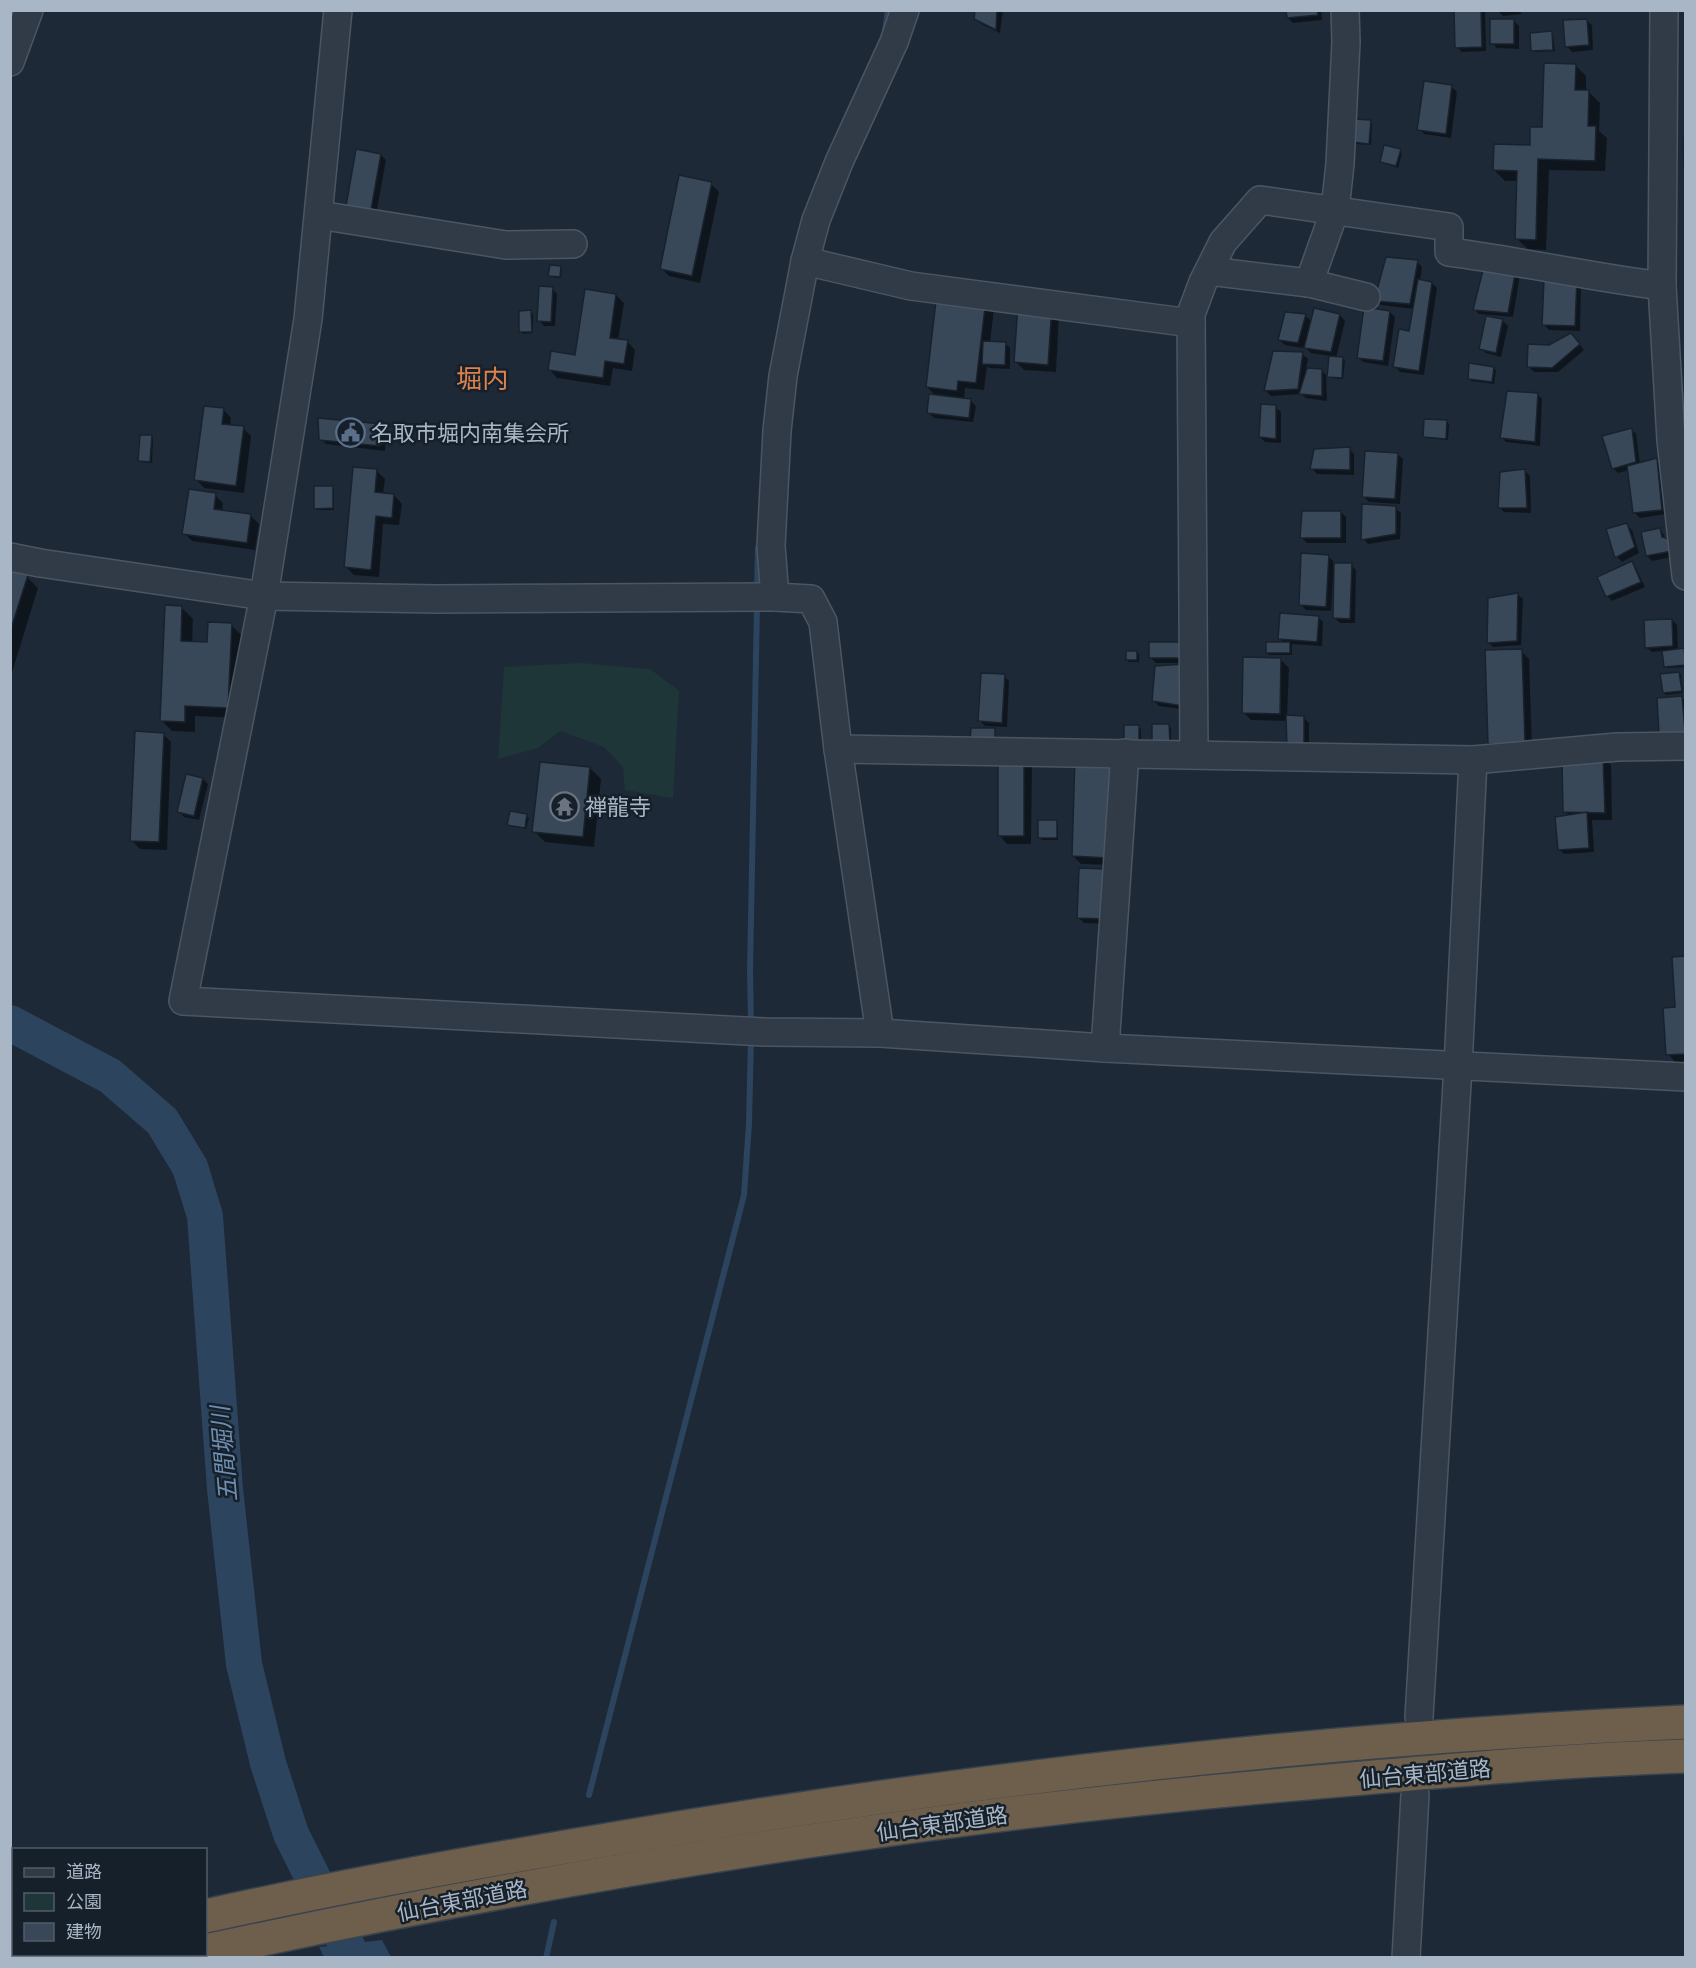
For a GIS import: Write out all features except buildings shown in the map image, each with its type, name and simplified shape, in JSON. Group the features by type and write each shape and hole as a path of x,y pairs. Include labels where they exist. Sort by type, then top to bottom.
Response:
{"highway":[{"name":"仙台東部道路","path":"207,1916 280,1899 497,1858 733,1818 963,1786 1182,1759 1450,1736 1686,1722"},
{"name":"仙台東部道路","path":"207,1951 513,1890 748,1850 968,1819 1182,1794 1454,1770 1686,1756"}],"street":[{"path":"10,62 29,10"},
{"path":"338,10 308,319 264,596 183,1000 753,1031 880,1033 1105,1048 1686,1077"},
{"path":"764,597 771,546 777,431 783,376 805,261 816,220 839,162 894,42 905,10"},
{"path":"1309,283 1335,210 1347,42 1345,10"},
{"path":"1664,10 1662,286 1671,440 1686,576"},
{"path":"1194,754 1191,314 1223,242 1260,200 1449,227 1449,252 1600,278 1662,286"},
{"path":"319,215 506,244 573,244"},
{"path":"805,261 911,286 1191,323"},
{"path":"1209,271 1309,283 1366,297"},
{"path":"10,557 264,596 436,599 764,597 811,599 823,622 838,749 880,1033"},
{"path":"838,749 1473,760 1617,747 1686,746"},
{"path":"1105,1048 1125,753"},
{"path":"1419,1717 1458,1067 1473,760"},
{"path":"1406,1958 1415,1795"}],"green space":[{"path":"581,663 650,669 679,691 673,798 625,790 623,767 604,747 560,731 538,748 498,759 504,667"}],"water":[{"path":"382,1940 391,1957 324,1957 319,1947"}],"waterway":[{"path":"885,31 888,10"},
{"path":"757,592 758,548"},
{"path":"751,1024 757,605"},
{"name":"五間堀川","path":"10,1023 110,1076 162,1121 190,1167 205,1216 225,1489 244,1664 268,1763 291,1834 353,1958"},
{"path":"589,1795 744,1195 749,1124 751,1037"},
{"path":"546,1958 554,1922"}],"place":[{"name":"名取市堀内南集会所","path":"350,432"},
{"name":"禅龍寺","path":"564,806"}],"district":[{"name":"堀内","path":"482,377"}]}
